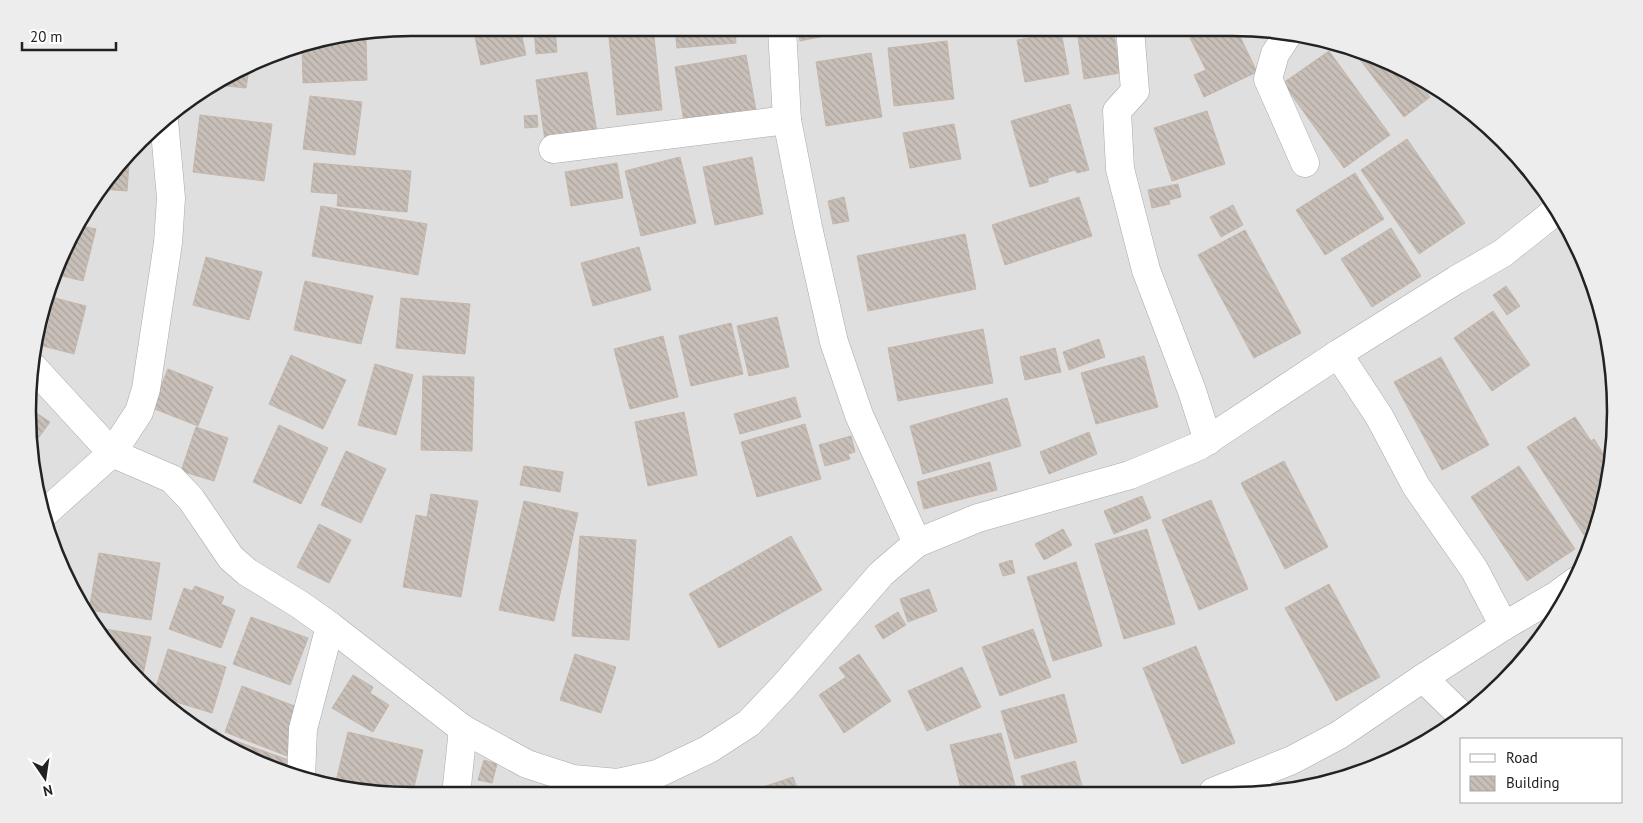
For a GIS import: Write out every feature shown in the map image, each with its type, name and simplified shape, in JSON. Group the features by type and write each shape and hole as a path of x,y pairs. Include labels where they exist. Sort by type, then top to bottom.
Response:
{"street":[{"path":"782,36 787,120 808,227 834,342 858,415 917,543"},
{"path":"1131,36 1135,91 1117,111 1120,169 1146,270 1192,391 1208,441"},
{"path":"1284,40 1275,54 1268,79 1305,163"},
{"path":"553,149 787,120"},
{"path":"49,509 112,453 139,412 146,389 168,243 171,198 165,128"},
{"path":"623,787 657,774 709,749 750,724 881,574 917,543 978,518 1130,475 1208,441 1338,354 1456,280 1503,253 1551,215"},
{"path":"1338,354 1379,416 1416,486 1474,569 1504,626"},
{"path":"38,373 112,453 172,479 191,499 231,558 247,572 299,604 330,626 463,729 527,764 573,779 615,787"},
{"path":"1225,787 1292,760 1339,735 1423,678 1559,594"},
{"path":"302,770 303,729 330,626"},
{"path":"1423,678 1457,711"},
{"path":"457,787 463,729"}],"shaded area":[{"path":"412,36 1232,36 1280,39 1305,43 1352,56 1375,65 1440,99 1479,129 1497,146 1514,164 1544,203 1578,268 1587,291 1600,338 1604,363 1607,412 1604,460 1600,485 1587,532 1578,555 1544,620 1529,640 1497,677 1460,709 1440,724 1375,758 1329,774 1280,784 1232,787 412,787 363,784 338,780 291,767 268,758 203,724 164,694 129,659 99,620 65,555 56,532 43,485 39,460 36,412 39,363 43,338 56,291 75,246 99,203 129,164 146,146 164,129 203,99 246,75 291,56 338,43 363,39"}],"building":[{"path":"475,36 522,36 526,55 481,65"},
{"path":"535,36 556,36 557,52 536,54"},
{"path":"609,36 654,36 662,110 617,115"},
{"path":"676,36 736,36 736,43 677,48"},
{"path":"799,36 824,36 800,41"},
{"path":"1039,36 1062,36 1069,74 1025,82 1017,40"},
{"path":"1078,36 1114,36 1120,73 1084,79"},
{"path":"1194,36 1240,36 1257,72 1204,97 1194,75 1206,70 1190,38"},
{"path":"366,39 367,80 303,83 302,53 338,43"},
{"path":"947,41 954,99 894,106 888,48"},
{"path":"1329,51 1390,135 1344,168 1283,83"},
{"path":"871,53 882,117 826,126 816,62"},
{"path":"746,55 756,110 684,122 675,67"},
{"path":"1359,59 1397,75 1425,90 1430,97 1404,117"},
{"path":"587,72 597,132 545,140 536,80"},
{"path":"248,74 246,88 226,86"},
{"path":"310,96 362,102 355,155 303,149"},
{"path":"1070,104 1089,170 1077,173 1075,170 1048,178 1048,182 1030,187 1011,121"},
{"path":"1207,111 1225,164 1172,181 1154,128"},
{"path":"200,115 272,124 264,181 193,172"},
{"path":"537,115 538,127 525,128 524,116"},
{"path":"954,124 961,159 910,168 903,133"},
{"path":"1407,139 1465,223 1419,254 1361,170"},
{"path":"680,157 696,223 641,236 625,171"},
{"path":"752,157 763,214 715,225 703,167"},
{"path":"314,163 411,171 407,212 337,206 338,194 311,192"},
{"path":"617,163 623,198 571,206 565,172"},
{"path":"129,164 127,191 109,190"},
{"path":"1355,173 1384,219 1325,255 1296,210"},
{"path":"1178,184 1181,197 1169,200 1170,204 1152,208 1148,190"},
{"path":"844,197 849,221 833,224 828,201"},
{"path":"1079,197 1092,236 1005,265 992,225"},
{"path":"1233,205 1243,225 1221,237 1210,217"},
{"path":"321,206 427,224 418,275 312,256"},
{"path":"85,227 96,229 83,281 62,276"},
{"path":"1391,228 1421,276 1372,307 1341,259"},
{"path":"1245,230 1301,333 1254,358 1198,255"},
{"path":"965,234 976,289 868,311 857,256"},
{"path":"639,247 651,290 593,306 581,263"},
{"path":"206,257 262,272 249,320 193,305"},
{"path":"305,281 373,296 361,344 294,330"},
{"path":"1506,286 1520,306 1507,315 1493,295"},
{"path":"55,298 86,306 74,354 43,346"},
{"path":"401,298 470,304 465,354 396,348"},
{"path":"1493,311 1530,365 1492,391 1454,338"},
{"path":"777,317 789,367 749,376 737,326"},
{"path":"731,323 743,374 691,386 679,336"},
{"path":"983,329 993,383 898,401 888,348"},
{"path":"663,336 678,397 630,409 614,349"},
{"path":"1099,339 1105,357 1069,370 1063,352"},
{"path":"1055,348 1061,372 1025,380 1020,357"},
{"path":"291,355 346,380 323,429 269,404"},
{"path":"1144,356 1158,407 1096,424 1081,373"},
{"path":"1441,357 1489,445 1442,470 1394,382"},
{"path":"375,364 413,375 396,435 358,425"},
{"path":"168,369 213,387 198,426 152,408"},
{"path":"423,376 474,377 472,451 421,450"},
{"path":"795,397 801,417 740,434 734,414"},
{"path":"1007,398 1021,446 923,474 910,426"},
{"path":"684,412 697,475 648,486 635,422"},
{"path":"36,413 50,422 37,439"},
{"path":"1575,417 1591,441 1594,439 1604,455 1600,485 1586,534 1584,535 1527,447"},
{"path":"805,424 821,479 757,497 741,442"},
{"path":"279,425 328,448 301,504 253,482"},
{"path":"196,427 228,438 214,481 181,471"},
{"path":"1089,432 1097,454 1049,474 1040,452"},
{"path":"851,436 855,452 848,454 850,459 825,466 819,445"},
{"path":"346,451 386,469 361,523 321,505"},
{"path":"1284,461 1328,547 1285,569 1241,483"},
{"path":"990,462 997,490 924,509 917,482"},
{"path":"524,466 563,472 560,492 520,485"},
{"path":"1519,466 1575,549 1527,581 1471,497"},
{"path":"431,494 478,501 461,597 403,587 416,515 427,517"},
{"path":"1142,496 1151,518 1114,534 1104,511"},
{"path":"1211,500 1248,589 1199,610 1162,520"},
{"path":"524,501 578,513 554,621 499,610"},
{"path":"319,524 351,540 329,583 297,567"},
{"path":"1063,529 1072,545 1044,560 1035,544"},
{"path":"1147,529 1175,624 1124,639 1095,544"},
{"path":"580,536 636,540 629,640 572,636"},
{"path":"791,536 822,590 719,648 689,594"},
{"path":"99,553 160,563 151,620 94,611 90,604"},
{"path":"1012,560 1015,573 1003,576 999,564"},
{"path":"1076,562 1102,646 1053,661 1027,577"},
{"path":"1329,584 1380,677 1336,701 1285,608"},
{"path":"195,586 224,597 221,604 235,610 221,648 169,629 184,588 192,591"},
{"path":"929,589 937,611 908,622 900,599"},
{"path":"898,612 906,625 883,639 875,626"},
{"path":"251,617 308,638 290,685 233,664"},
{"path":"106,629 151,637 143,674"},
{"path":"1033,629 1051,677 1000,696 982,647"},
{"path":"1196,646 1235,743 1182,764 1143,668"},
{"path":"168,649 226,667 212,713 173,701 156,687"},
{"path":"575,654 616,667 601,713 560,700"},
{"path":"859,654 891,701 844,733 819,695 846,677 839,668"},
{"path":"962,667 981,707 927,731 908,691"},
{"path":"353,675 373,687 370,693 389,705 373,732 332,708"},
{"path":"242,686 305,710 287,756 225,732"},
{"path":"1064,694 1077,742 1015,759 1001,711"},
{"path":"348,732 423,750 414,787 363,784 336,780"},
{"path":"1001,733 1015,787 960,787 950,745"},
{"path":"230,739 297,763 296,769 268,758"},
{"path":"484,760 497,764 492,783 478,780"},
{"path":"1075,761 1082,787 1024,787 1021,776"},
{"path":"793,777 797,787 763,787"}]}
